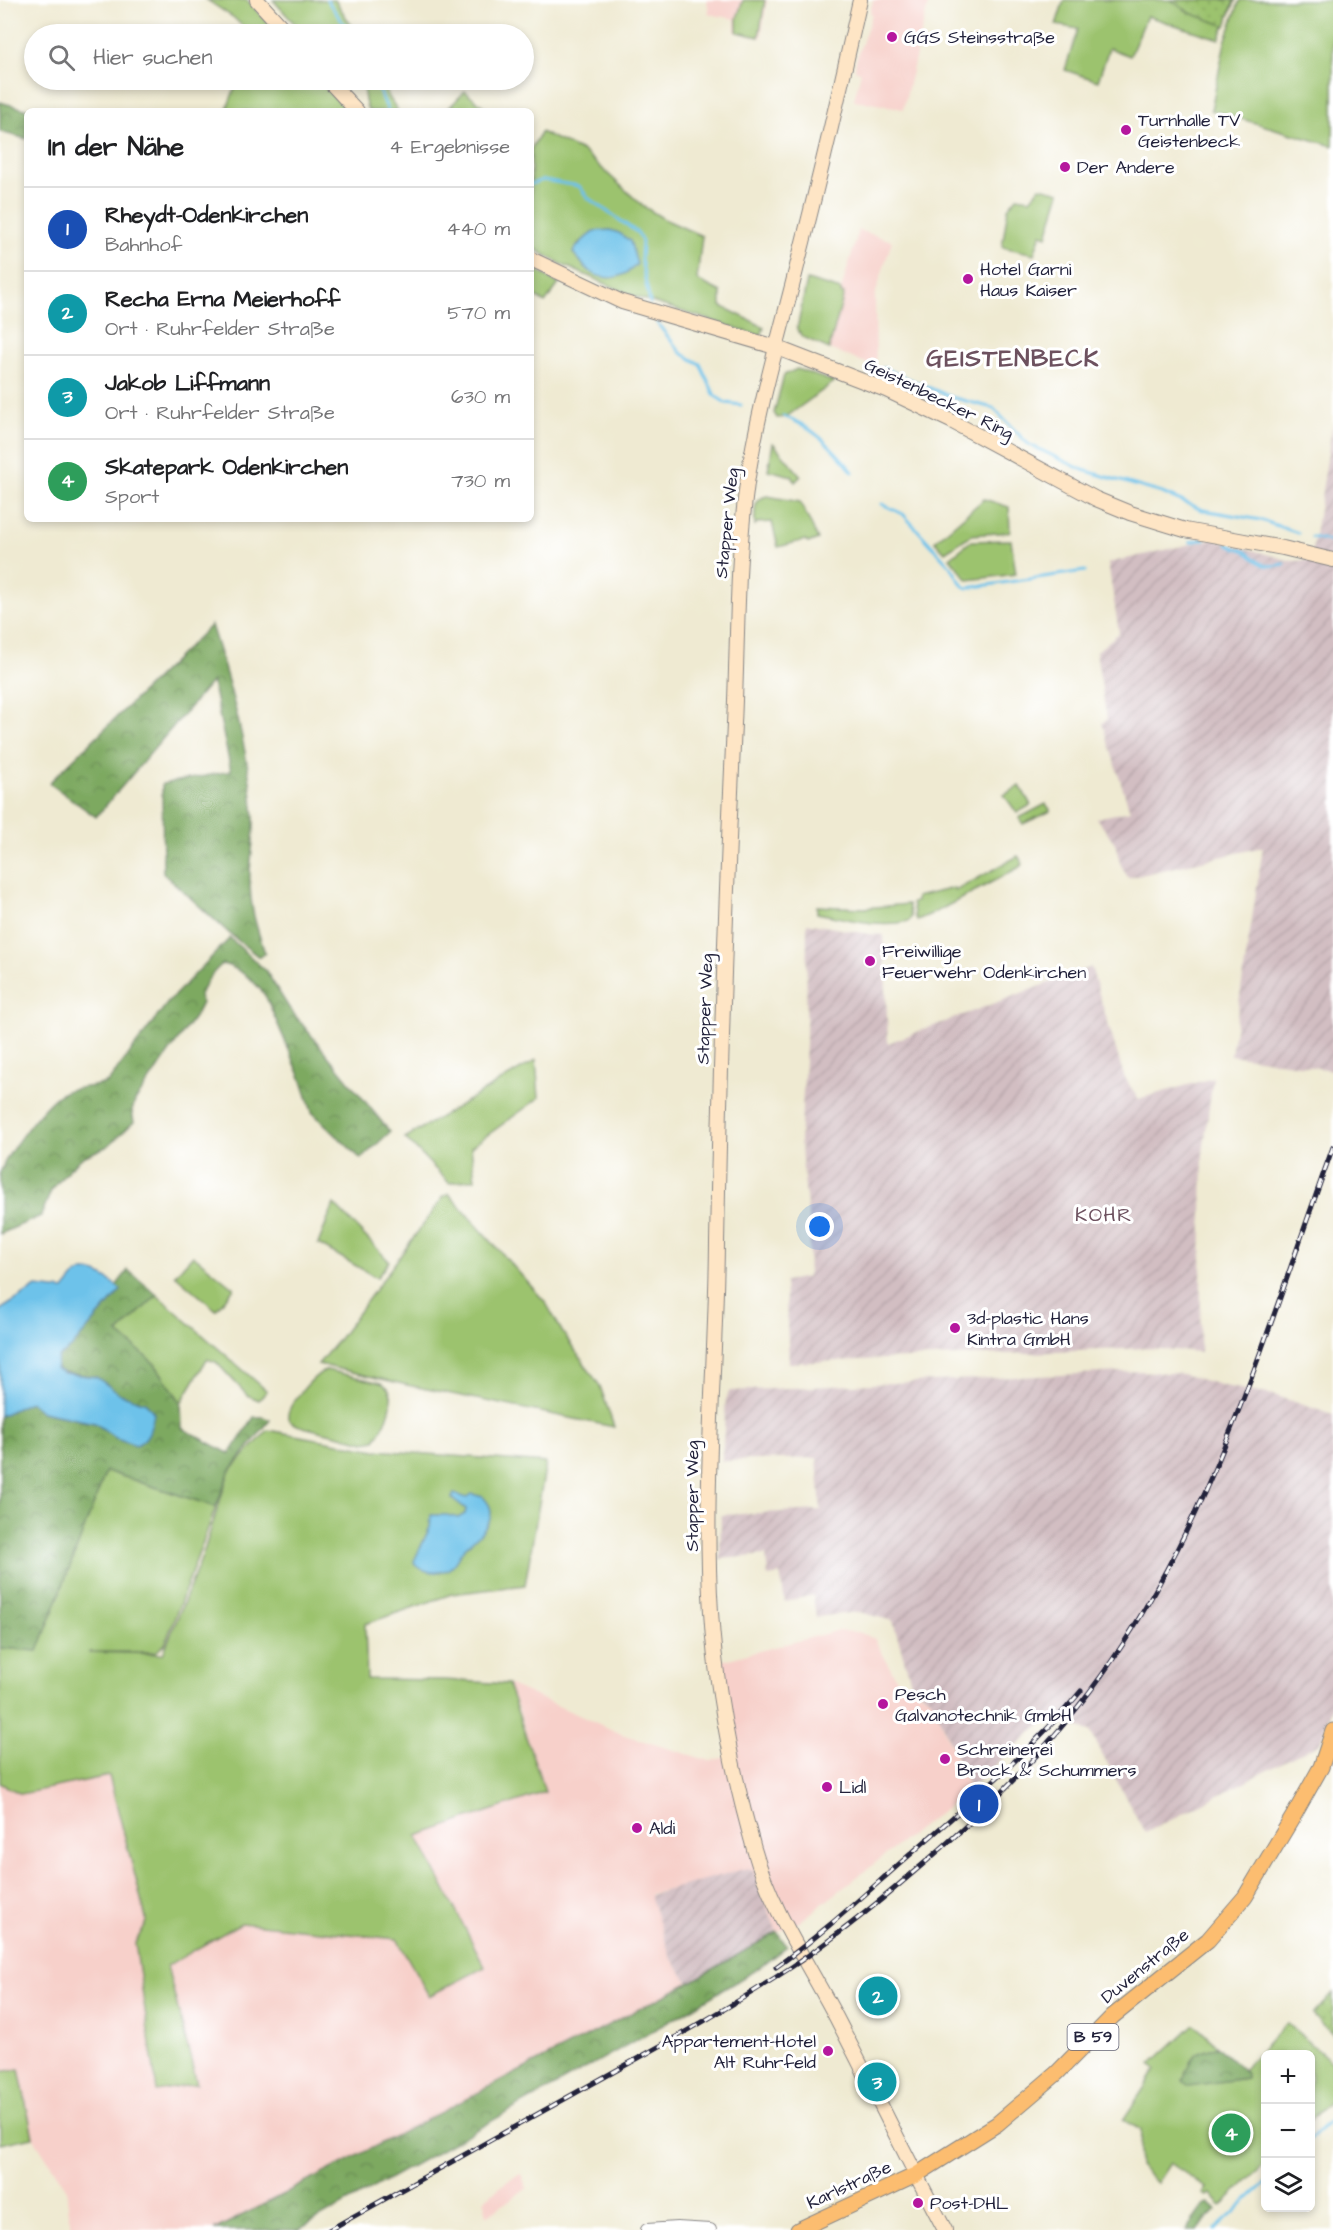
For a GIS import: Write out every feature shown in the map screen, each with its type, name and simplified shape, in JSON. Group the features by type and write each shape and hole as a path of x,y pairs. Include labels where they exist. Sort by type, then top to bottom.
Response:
{"main road":[{"path":"256,0 279,24"},
{"name":"Stapper Weg","path":"860,0 798,264 764,393 747,483 736,610 723,998 709,1478 710,1604 726,1738 755,1852 771,1896 833,2010 945,2230"},
{"path":"337,90 354,108"},
{"name":"Geistenbecker Ring","path":"534,260 622,302 775,347 829,366 914,402 1072,487 1130,513 1185,530 1283,548 1333,560"},
{"name":"Duvenstraße","path":"916,2175 997,2124 1057,2073 1113,2016 1208,1940 1245,1897 1262,1869 1322,1767 1333,1731"},
{"name":"Karlstraße","path":"798,2230 916,2175"}],"street":[{"path":"647,2230 677,2228 710,2230"}],"shaded area":[{"path":"707,0 767,0 761,38 735,32 735,19 709,14"},
{"name":"GGS Steinsstraße","path":"873,0 929,0 903,109 854,100 861,72 855,70 856,61 872,14 870,13"},
{"path":"859,230 892,241 875,295 876,367 829,349 844,295 840,293"},
{"path":"1333,422 1333,1070 1231,1055 1263,847 1128,878 1120,863 1115,843 1096,818 1130,811 1102,723 1107,720 1096,652 1119,633 1108,563 1213,539 1291,561 1311,560"},
{"path":"807,923 884,935 888,1043 1091,967 1124,1076 1138,1099 1213,1078 1203,1153 1200,1352 1147,1348 789,1363 785,1281 808,1277 810,1234 800,1141 806,1044"},
{"path":"1140,1371 1182,1374 1224,1386 1274,1395 1333,1415 1333,1704 1320,1743 1145,1833 1090,1731 1045,1720 970,1788 931,1699 912,1686 893,1621 859,1612 816,1617 813,1595 785,1602 780,1574 768,1577 766,1555 720,1559 721,1515 821,1510 817,1458 722,1461 726,1397 730,1391"},
{"path":"836,1631 857,1632 874,1638 896,1678 931,1699 969,1789 938,1814 798,1923 777,1932 753,1871 650,1894 671,1958 689,1983 214,2230 71,2230 66,2188 33,2137 19,2070 0,2072 0,1783 21,1794 109,1775 147,1922 135,1943 156,2091 197,2084 167,1966 241,1923 397,1939 417,1836 545,1792 508,1684 624,1735 710,1761 734,1755 721,1661"},
{"path":"748,1868 753,1871 777,1932 689,1983 671,1958 650,1895"},
{"path":"521,2174 527,2189 487,2216 484,2200 513,2177"}],"green space":[{"path":"207,0 247,0 269,24 240,24"},
{"path":"273,0 335,0 351,24 295,24"},
{"path":"743,0 765,0 759,37 737,32 737,18"},
{"path":"1064,0 1236,0 1219,39 1147,16 1130,56 1109,48 1098,81 1065,70 1078,29 1056,25"},
{"path":"1171,0 1234,0 1226,26 1190,13"},
{"path":"1240,0 1333,0 1333,146 1211,110 1225,42"},
{"path":"234,90 328,90 344,108 227,108"},
{"path":"364,90 385,90 396,108 368,108"},
{"path":"465,91 485,108 449,108"},
{"path":"0,102 24,109 24,138 0,132"},
{"path":"541,132 584,152 643,206 664,219 702,236 697,280 721,292 721,306 764,327 761,336 636,297 563,265 534,249 534,144","holes":["587,239 630,241 636,264 586,268 573,253 579,243"]},
{"path":"1040,187 1060,192 1047,236 1041,234 1034,254 1002,247 1008,208 1017,197 1030,199"},
{"path":"534,269 559,284 545,303 534,296"},
{"path":"807,280 841,290 844,294 829,349 803,337 797,329"},
{"path":"797,369 834,382 786,417 777,418 774,413 784,375"},
{"path":"773,443 801,476 795,482 792,476 768,470"},
{"path":"767,496 800,502 818,539 808,543 805,540 778,547 772,522 756,523 755,526 757,504 759,500"},
{"path":"984,499 1009,507 1010,532 971,535 945,552 935,541"},
{"path":"1011,540 1016,574 968,580 950,558 971,541"},
{"path":"211,625 238,720 252,793 254,824 250,872 251,894 256,923 265,953 259,957 231,935 163,873 162,784 231,771 212,681 96,817 49,783"},
{"path":"1020,786 1031,805 1017,813 1004,795"},
{"path":"1046,804 1051,811 1023,824 1019,818"},
{"path":"1018,856 1023,864 1018,868 936,912 917,920 915,918 912,903 916,902 916,897 954,888 955,891"},
{"path":"908,904 911,917 909,921 898,923 863,922 817,913 817,906 864,908"},
{"path":"230,938 266,971 289,1008 390,1132 361,1159 312,1112 301,1078 266,997 247,976 222,964 203,988 199,997 202,1003 197,1013 135,1101 132,1111 134,1122 108,1146 83,1157 68,1170 51,1191 41,1216 0,1234 0,1174 9,1155 27,1129 47,1105 64,1092 108,1082 169,1001"},
{"path":"536,1060 539,1098 471,1147 475,1179 449,1183 405,1138"},
{"path":"449,1194 546,1303 563,1333 600,1386 614,1427 407,1385 318,1364 339,1339 444,1196"},
{"path":"334,1204 389,1261 377,1278 318,1244"},
{"path":"193,1255 234,1288 216,1310 175,1275"},
{"path":"128,1270 157,1295 118,1333 154,1363 181,1402 182,1428 230,1454 254,1417 270,1420 229,1472 216,1507 106,1471 38,1651 0,1648 0,1416 27,1401 42,1412 95,1423 116,1438 120,1394 96,1377 59,1371 55,1364 58,1357 71,1348 121,1290 116,1286"},
{"path":"157,1295 267,1391 259,1400 247,1395 216,1362 207,1359 181,1403 155,1364 118,1333"},
{"path":"327,1370 381,1383 387,1388 391,1394 390,1410 375,1440 365,1442 303,1427 290,1421 289,1412 297,1398 316,1377"},
{"path":"268,1430 376,1450 546,1463 525,1585 452,1594 365,1624 367,1679 508,1684 545,1792 417,1836 485,1967 429,1996 397,1939 241,1923 167,1966 197,2084 157,2091 135,1943 147,1922 109,1776 21,1794 0,1783 0,1648 38,1651 106,1471 216,1507 165,1644 156,1652 88,1652 163,1654 203,1554 229,1472"},
{"path":"777,1932 787,1946 759,1968 684,2013 298,2230 214,2230 689,1983"},
{"path":"1333,1993 1333,2034 1313,2015"},
{"path":"1287,2023 1333,2063 1333,2098 1315,2116 1315,2050 1262,2050"},
{"path":"1194,2024 1218,2047 1205,2049 1197,2054 1185,2073 1205,2083 1240,2079 1246,2074 1243,2070 1261,2051 1261,2168 1221,2206 1210,2193 1207,2196 1203,2194 1207,2188 1170,2163 1157,2183 1139,2166 1141,2130 1123,2120 1156,2070 1151,2064"},
{"path":"1218,2047 1243,2070 1246,2078 1189,2086 1183,2081 1190,2062 1198,2053"},
{"path":"19,2069 33,2137 0,2144 0,2072"},
{"path":"1209,2203 1217,2210 1197,2230 1186,2230 1205,2204"}],"water":[{"path":"610,230 630,241 637,264 619,276 605,278 592,273 573,253 579,244 594,231"},
{"path":"83,1271 99,1274 121,1290 71,1348 58,1357 56,1369 64,1373 96,1377 120,1394 146,1403 154,1413 152,1423 147,1436 136,1445 116,1438 95,1423 42,1412 30,1402 0,1416 0,1310 36,1287 64,1290 76,1275"},
{"path":"454,1494 466,1498 472,1494 483,1497 491,1511 488,1524 465,1548 455,1563 445,1571 424,1570 415,1565 414,1561 430,1527 431,1515 458,1518 465,1514 466,1509 452,1498"}],"waterway":[{"path":"327,0 344,24"},
{"path":"379,90 387,108"},
{"path":"534,183 543,180 579,186 588,198 638,233 642,242 641,259 650,303"},
{"path":"657,323 681,353 700,364 715,396 726,403 741,405"},
{"path":"883,368 951,397 993,408 1028,444 1083,470 1162,493 1203,510 1261,520 1298,533"},
{"path":"783,416 813,432 853,472"},
{"path":"882,504 903,514 967,588 1085,571"},
{"path":"1312,537 1333,542"},
{"path":"1191,542 1204,539"},
{"path":"1227,544 1245,551 1258,562 1266,565 1284,564"},
{"path":"1315,2134 1333,2118"},
{"path":"1215,2230 1261,2188"}],"railway":[{"path":"329,2230 687,2031 793,1966 838,1934 895,1888 968,1824 1025,1768 1076,1709 1123,1644 1158,1586 1189,1526 1242,1402 1333,1147"},
{"path":"776,1967 829,1926 978,1794 1021,1755 1081,1691"}],"place":[{"name":"GGS Steinsstraße","path":"892,37"},
{"name":"Turnhalle TV Geistenbeck","path":"1126,130"},
{"name":"Der Andere","path":"1065,167"},
{"name":"Hotel Garni Haus Kaiser","path":"968,279"},
{"name":"Freiwillige Feuerwehr Odenkirchen","path":"870,961"},
{"name":"3d-plastic Hans Kintra GmbH","path":"955,1328"},
{"name":"Pesch Galvanotechnik GmbH","path":"883,1704"},
{"name":"Schreinerei Brock & Schummers","path":"945,1759"},
{"name":"Lidl","path":"827,1787"},
{"name":"Rheydt-Odenkirchen","path":"979,1804"},
{"name":"Aldi","path":"637,1828"},
{"name":"Recha Erna Meierhoff","path":"878,1996"},
{"name":"Appartement-Hotel Alt Ruhrfeld","path":"828,2051"},
{"name":"Jakob Liffmann","path":"877,2082"},
{"name":"Skatepark Odenkirchen","path":"1231,2133"},
{"name":"Post-DHL","path":"918,2203"}],"district":[{"name":"GEISTENBECK","path":"1013,359"},
{"name":"KOHR","path":"1104,1215"}]}
